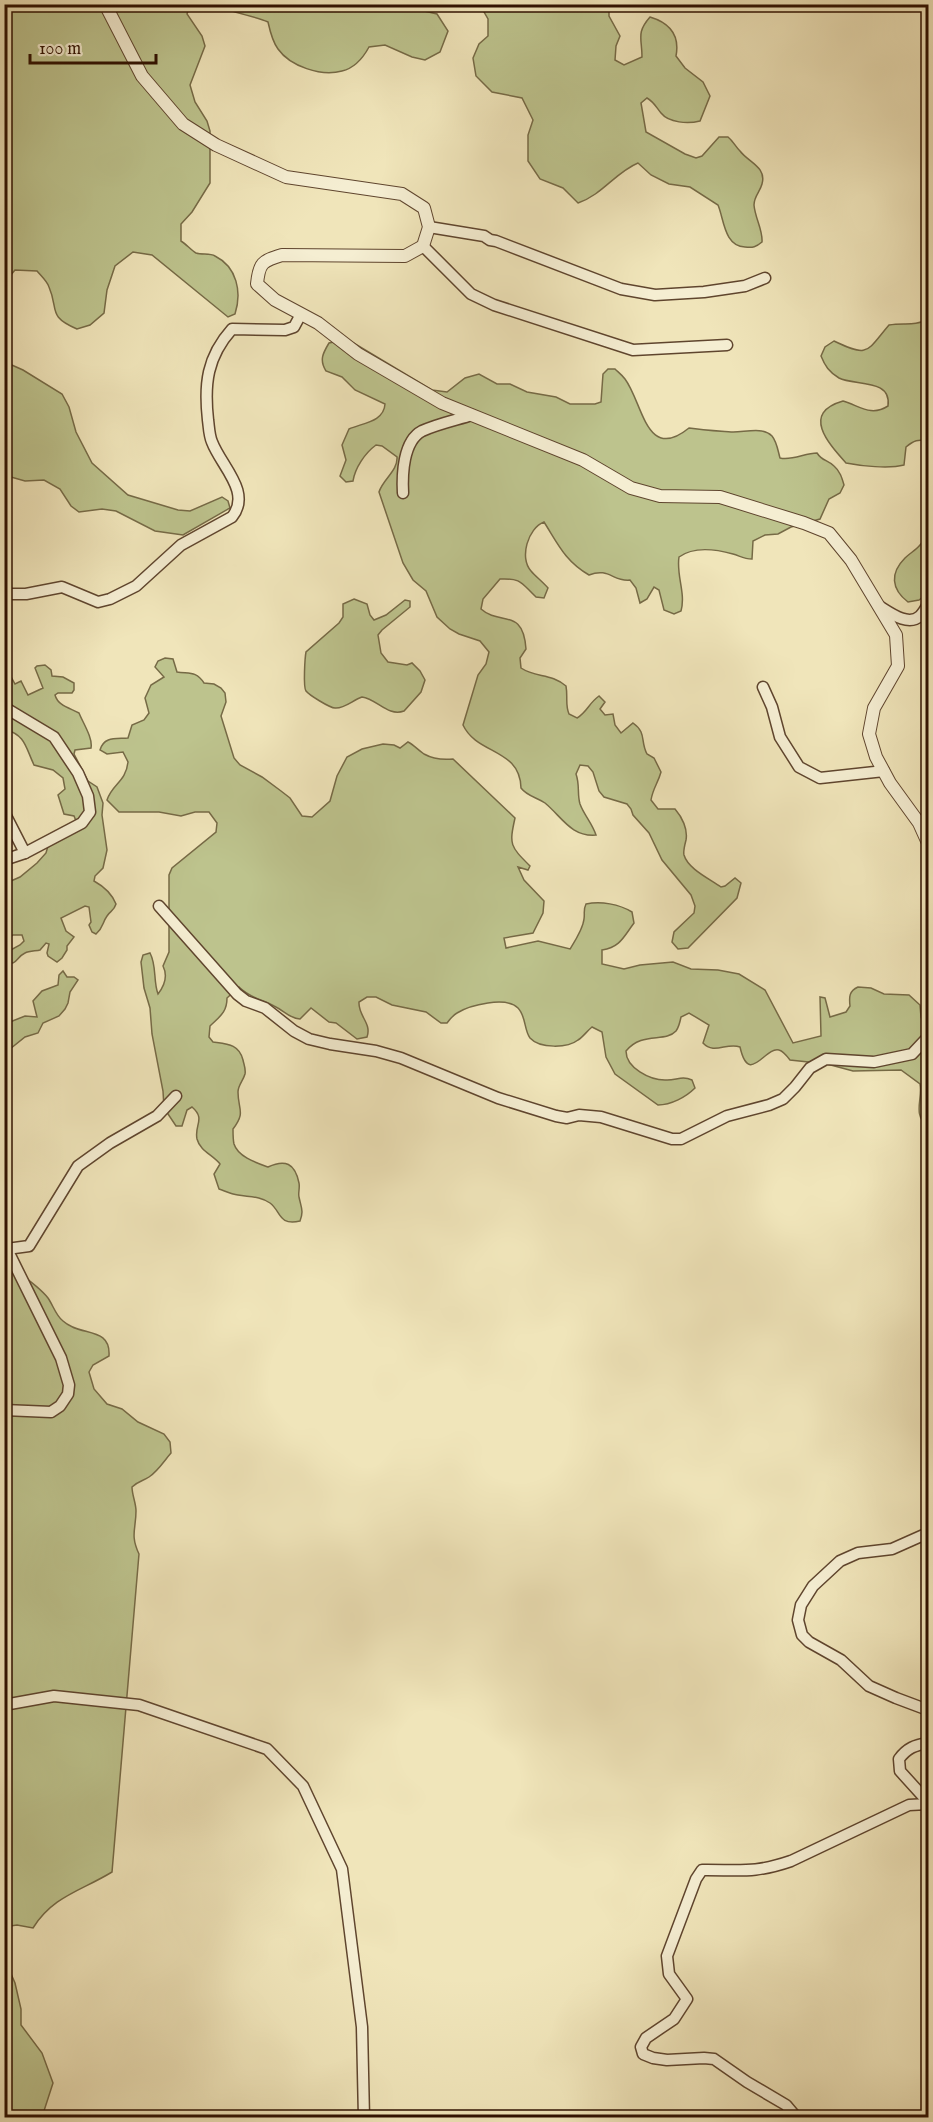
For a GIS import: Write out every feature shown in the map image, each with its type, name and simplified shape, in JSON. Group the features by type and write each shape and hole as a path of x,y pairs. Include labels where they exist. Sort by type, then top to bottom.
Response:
{"street":[{"path":"105,4 142,76 183,124 216,145 286,177 402,194 424,208 429,227 423,246 405,256 282,255 267,259 258,268 256,284 275,300 318,323 358,354 442,403 583,460 630,488 660,496 720,497 804,522 829,533 851,560 896,635 898,666 874,708 869,734 876,757 919,823 928,843"},
{"path":"429,227 484,236 621,289 655,295 704,292 744,286 765,278"},
{"path":"423,246 471,294 494,305 633,350 727,345"},
{"path":"4,594 26,594 62,587 98,602 110,599 136,586 181,545 232,517 238,510 240,499 233,479 211,440 205,394 206,380 213,358 223,339 232,329 285,330 294,327 301,314"},
{"path":"403,493 402,468 409,447 419,432 472,415"},
{"path":"879,606 901,619 913,620 919,617 928,604"},
{"path":"763,687 772,707 780,737 799,767 820,778 884,771"},
{"path":"4,707 54,737 78,772 88,796 90,812 82,823 25,853 4,860"},
{"path":"4,812 25,853"},
{"path":"159,906 237,994 265,1008 294,1031 309,1039 401,1058 498,1098 556,1116 601,1117 672,1139 681,1139 727,1116 783,1099 810,1068 826,1059 874,1062 912,1054 928,1037"},
{"path":"4,1410 51,1412 60,1406 68,1394 69,1385 61,1358 6,1247 30,1246 78,1166 110,1143 156,1116 176,1096"},
{"path":"928,1533 892,1549 858,1553 840,1561 813,1586 801,1605 798,1620 802,1635 809,1642 841,1660 869,1686 928,1710"},
{"path":"4,1705 54,1696 139,1705 267,1749 303,1786 342,1869 362,2027 364,2118"},
{"path":"928,1743 915,1745 905,1751 899,1759 900,1771 928,1803"},
{"path":"796,2118 786,2105 714,2059 667,2060 643,2054 641,2047 646,2038 674,2019 687,1999 669,1974 667,1956 696,1879 702,1870 743,1872 772,1868 909,1805 928,1803"}],"green space":[{"path":"5,5 190,5 187,14 202,36 205,46 190,85 195,102 207,121 210,131 210,183 192,212 181,224 181,241 196,253 213,255 233,273 238,289 235,314 228,317 152,255 133,252 115,266 107,290 104,313 90,325 77,329 58,316 48,285 37,271 15,270 5,282"},
{"path":"218,5 410,5 437,14 448,31 440,52 425,60 385,45 369,47 358,62 347,70 316,71 298,65 283,55 274,43 268,22"},
{"path":"480,5 609,5 609,16 620,36 616,46 615,60 624,65 642,57 641,32 650,17 668,26 675,36 676,56 685,68 703,82 710,96 700,121 690,122 669,119 647,98 641,103 646,132 696,158 702,156 719,137 728,137 762,173 762,184 754,205 762,242 756,246 745,247 733,242 726,231 718,205 690,187 669,184 651,175 638,163 594,195 578,203 563,188 540,179 528,161 528,135 533,120 522,98 492,92 476,76 473,58 479,44 488,36 488,19"},
{"path":"928,319 928,442 916,441 906,447 904,465 883,467 846,463 826,438 821,421 823,413 830,406 843,401 866,410 876,411 888,406 888,397 878,387 839,378 826,366 821,356 825,347 834,341 861,351 866,350 889,325 913,324"},
{"path":"352,342 432,390 447,392 465,378 479,374 497,384 510,384 527,392 556,397 570,404 601,402 603,374 608,369 615,369 631,389 648,426 655,434 663,438 675,437 689,428 731,432 763,431 774,438 780,458 817,453 839,472 844,485 840,493 829,499 820,519 791,527 778,534 765,535 753,541 752,559 705,550 691,551 679,557 682,604 681,611 674,614 664,610 659,590 654,587 647,599 640,603 636,588 630,580 601,573 589,575 581,570 563,552 544,522 538,525 530,537 526,559 533,573 548,588 544,598 536,597 517,581 500,579 483,599 481,609 488,614 515,622 520,627 526,649 520,658 521,668 555,679 566,686 569,714 577,718 599,696 605,702 600,709 605,715 613,714 615,725 621,733 633,723 640,730 647,754 654,758 661,772 651,800 658,809 675,809 680,816 686,832 684,853 686,860 721,887 735,878 741,883 737,898 688,948 678,949 672,942 674,932 694,913 695,906 691,895 662,860 649,833 633,815 627,804 604,797 599,791 593,772 588,766 580,765 576,774 579,800 596,835 580,833 545,803 523,791 519,775 506,758 478,742 469,735 463,725 478,675 486,664 489,652 480,641 450,629 437,617 426,591 413,580 403,563 379,492 393,471 397,457 382,446 376,445 361,461 353,481 346,482 340,476 346,460 342,445 349,429 377,418 384,410 385,404 355,390 342,377 326,371 323,357 329,343"},
{"path":"5,362 23,370 62,394 69,407 76,432 92,463 128,495 178,510 190,511 222,497 228,501 230,508 183,535 155,531 116,511 102,509 79,512 71,506 60,489 44,480 25,481 5,477"},
{"path":"928,528 928,593 919,600 908,602 898,592 894,581 895,575 900,564 923,541"},
{"path":"354,599 367,604 374,620 386,615 405,600 410,601 410,607 378,635 381,653 388,662 407,665 412,663 425,680 421,692 404,711 393,712 362,697 335,708 306,691 304,678 306,652 339,623 343,617 343,604"},
{"path":"165,658 173,659 177,672 195,675 204,683 214,684 221,688 225,693 226,702 221,716 234,758 240,765 262,777 290,798 302,816 312,817 330,801 337,776 347,757 362,749 383,744 400,748 408,742 431,757 453,759 515,818 512,834 513,845 530,866 528,870 518,867 524,880 544,901 543,913 533,933 504,938 506,948 538,941 570,949 582,927 586,904 616,905 632,912 634,923 617,944 602,950 602,964 624,969 673,962 691,969 718,970 739,974 765,990 793,1043 821,1036 820,997 825,998 830,1017 846,1012 850,1006 851,992 858,987 871,988 884,994 909,995 920,1005 921,1017 928,1033 928,1126 923,1122 919,1112 920,1084 901,1070 853,1071 827,1064 790,1060 779,1050 768,1053 758,1062 748,1064 740,1047 712,1048 703,1043 709,1025 689,1013 681,1017 676,1031 666,1036 639,1041 626,1051 634,1068 646,1075 659,1079 692,1080 695,1088 687,1094 673,1102 658,1105 615,1074 606,1057 602,1032 592,1027 580,1039 568,1045 540,1044 530,1038 521,1011 512,1004 497,1002 470,1007 457,1013 447,1023 441,1023 426,1012 392,1005 376,997 367,997 359,1002 359,1007 368,1028 367,1037 357,1039 311,1008 300,1019 289,1016 239,987 227,998 224,1011 210,1026 209,1037 213,1042 228,1044 239,1051 245,1067 245,1074 238,1090 240,1115 233,1129 234,1144 239,1153 259,1164 268,1167 284,1163 292,1167 299,1183 302,1212 300,1221 284,1220 274,1206 262,1199 235,1195 219,1189 214,1174 220,1164 204,1150 197,1139 199,1119 196,1111 192,1107 187,1110 182,1126 176,1126 164,1108 141,962 143,955 150,953 154,963 158,994 165,980 163,966 169,952 169,875 172,868 216,832 217,823 209,812 195,812 181,816 159,812 119,812 107,800 125,774 128,762 123,752 107,754 100,750 107,740 128,738 132,725 144,720 149,713 145,698 151,685 164,677 155,667 158,661"},
{"path":"45,665 51,670 52,676 63,677 74,683 72,693 55,695 62,704 79,713 91,740 91,748 75,750 74,754 88,781 97,787 103,803 102,815 107,850 103,868 95,876 94,881 107,891 116,904 96,934 92,932 89,925 91,922 89,907 85,906 61,918 66,931 74,937 62,958 57,962 48,956 49,944 46,943 40,950 25,953 14,962 9,963 5,962 7,952 24,941 22,935 13,935 5,941 4,884 20,877 37,863 46,853 48,846 76,821 74,816 64,814 58,795 65,789 63,778 53,770 34,765 21,738 5,729 5,672 10,675 15,684 21,681 28,695 43,688 35,668"},
{"path":"63,971 67,977 74,977 78,980 70,992 65,1009 59,1016 43,1023 38,1033 25,1037 5,1053 5,1022 25,1016 37,1017 33,1001 42,991 58,985 59,975"},
{"path":"4,1262 44,1293 63,1321 105,1340 109,1356 93,1365 89,1372 94,1389 107,1404 122,1409 138,1422 164,1434 170,1442 171,1453 152,1475 132,1487 136,1511 134,1537 139,1554 112,1872 68,1895 49,1908 33,1928 17,1925 4,1927"},
{"path":"4,1958 15,1983 21,2009 21,2025 42,2053 53,2083 42,2117 5,2117"}]}
